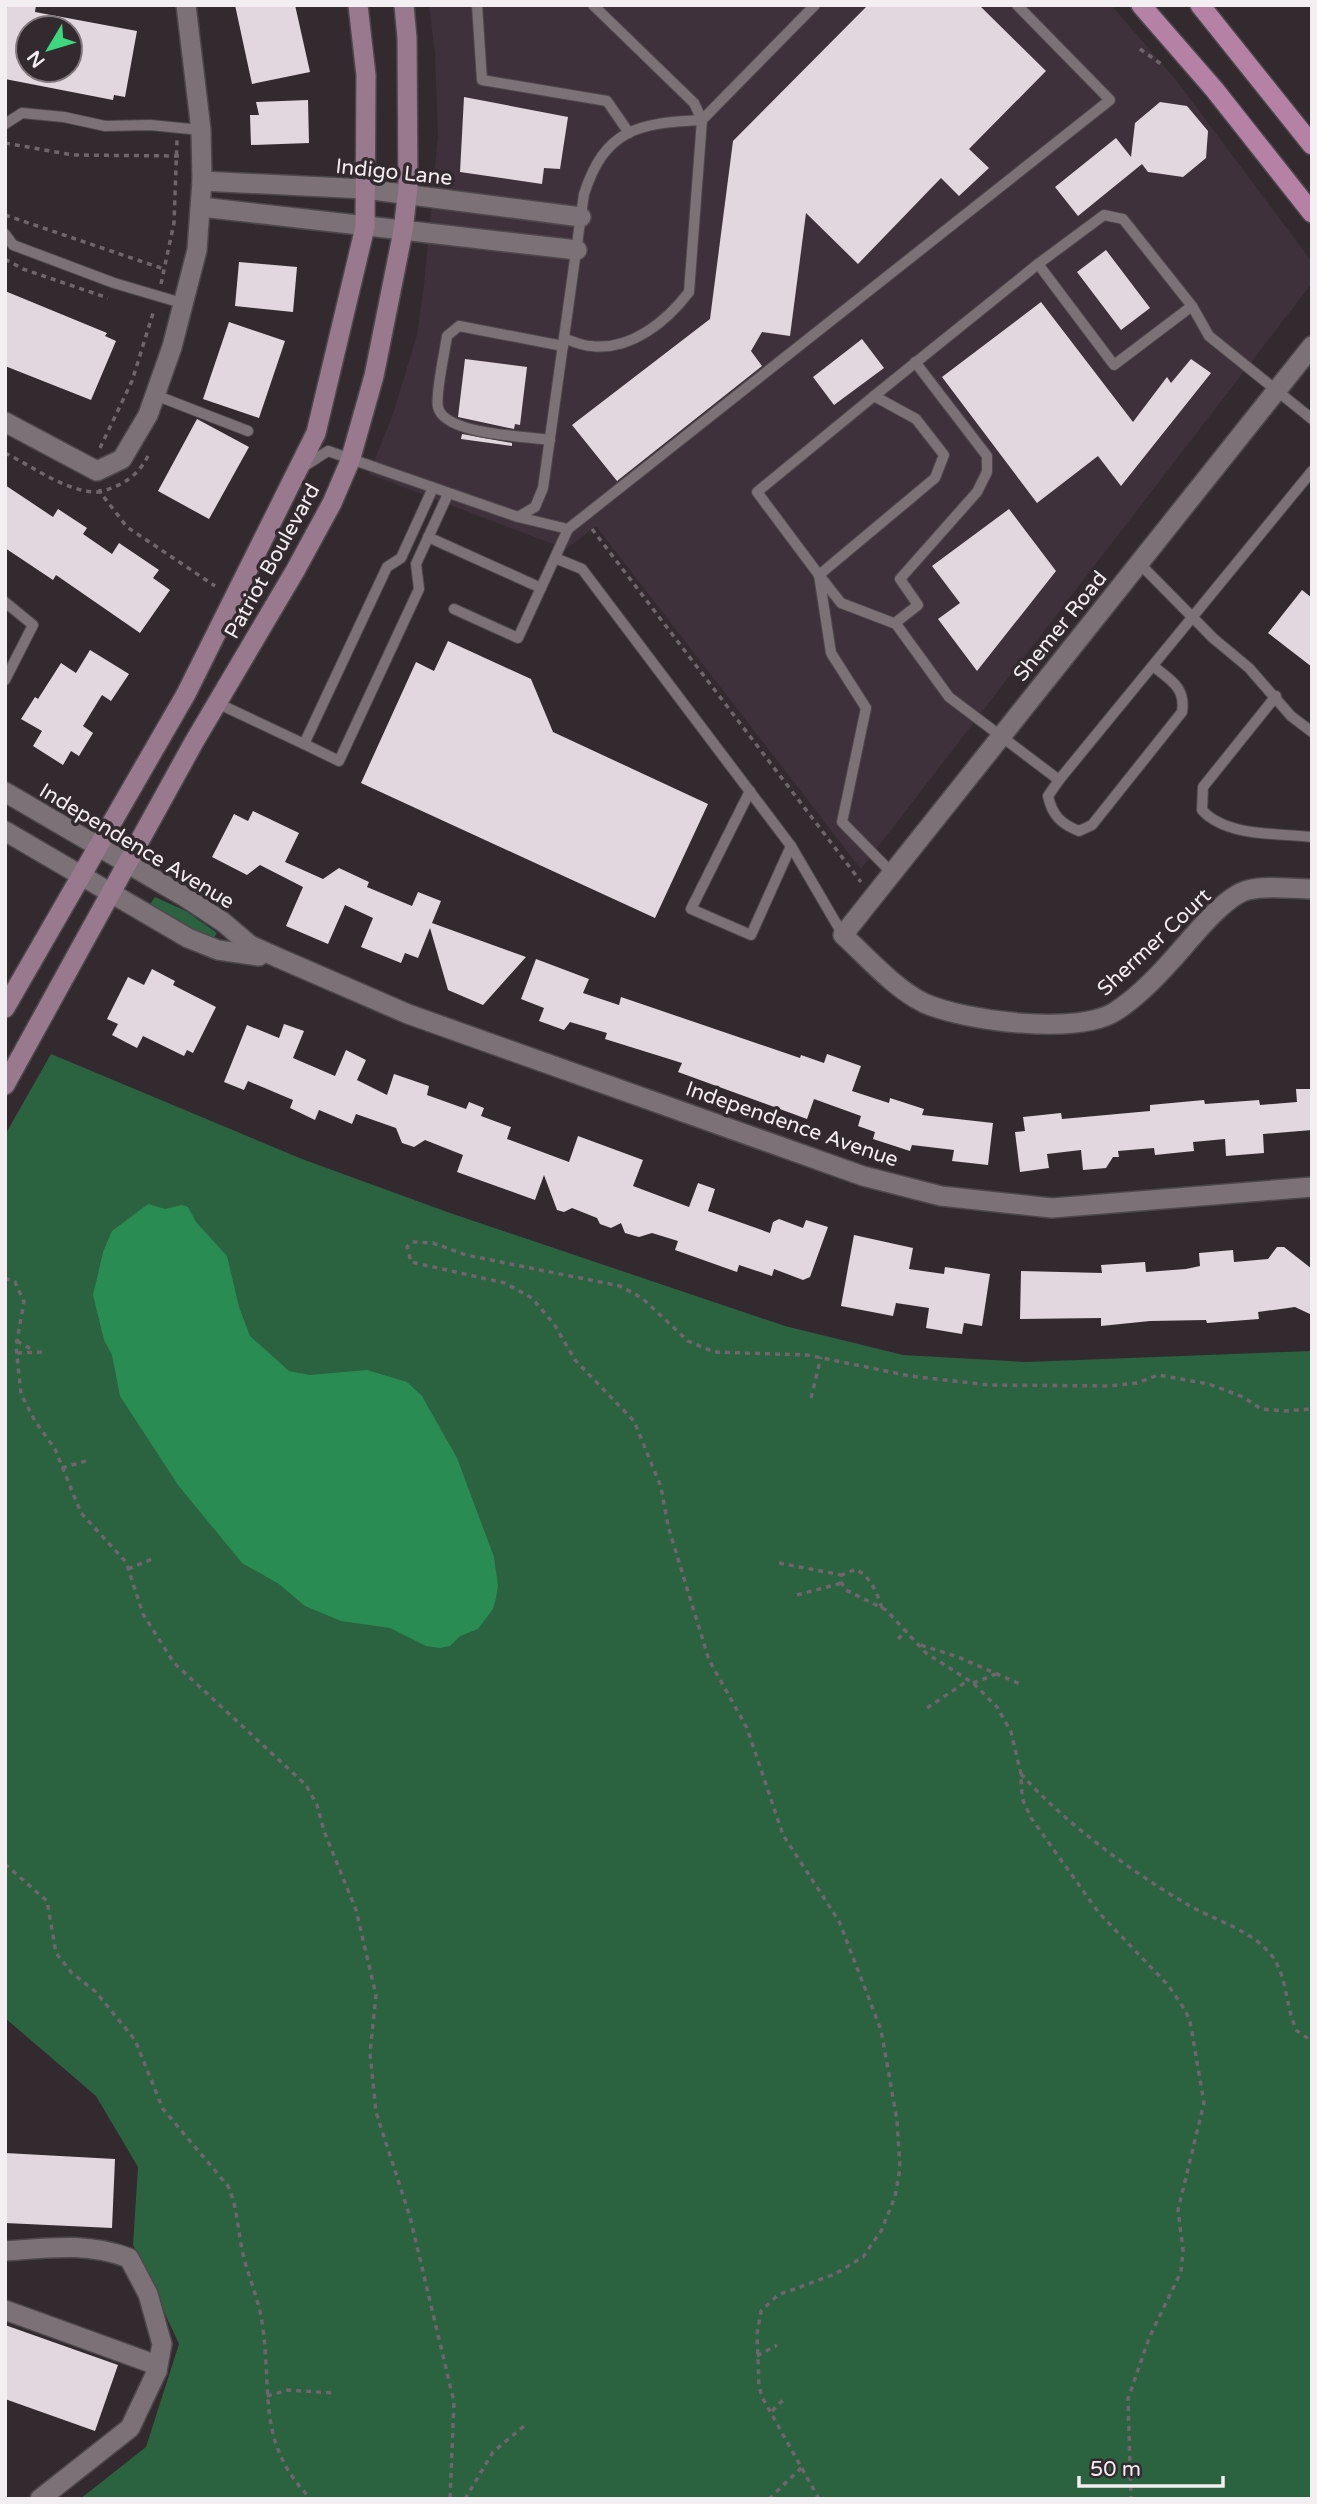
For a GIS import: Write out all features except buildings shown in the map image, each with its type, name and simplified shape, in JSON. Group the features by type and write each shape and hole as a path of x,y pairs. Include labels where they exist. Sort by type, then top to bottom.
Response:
{"main road":[{"name":"Patriot Boulevard","path":"5,1008 191,684 316,433 365,227 366,75 358,5"},
{"name":"Patriot Boulevard","path":"5,1086 217,703 295,571 332,503 350,461 374,376 403,231 407,195 407,38 404,5"},
{"path":"1141,5 1214,89 1312,214"},
{"path":"1200,5 1312,145"}],"street":[{"path":"5,422 97,471 122,459 148,415 185,304 197,250 201,207 201,130 186,5"},
{"name":"Indigo Lane","path":"202,181 365,189 581,217"},
{"path":"201,207 577,250"},
{"name":"Shemer Road","path":"843,934 1312,346"},
{"name":"Independence Avenue","path":"5,792 209,911 250,945 281,959 408,1014 863,1176 941,1196 1052,1208 1312,1187"},
{"name":"Independence Avenue","path":"5,831 113,893 157,923 204,946 281,959"},
{"name":"Shermer Court","path":"843,934 887,976 924,1002 965,1016 1012,1023 1092,1023 1114,1013 1137,995 1171,962 1206,920 1246,890 1312,889"},
{"path":"5,2251 76,2246 107,2250 129,2258 148,2294 162,2344 157,2371 130,2428 40,2499"},
{"path":"5,2310 151,2364 157,2371"}],"lane":[{"path":"477,5 482,80 607,101 629,133"},
{"path":"550,440 463,428 445,420 438,407 447,336 459,326 592,346 622,343 650,329 675,310 689,292 702,120 694,103 593,5"},
{"path":"518,517 535,507 540,495 581,217 593,166 610,142 629,133 662,122 702,120 815,5"},
{"path":"454,609 518,638 568,529 1110,100 1017,5"},
{"path":"5,124 22,113 64,117 105,126 201,130"},
{"path":"1059,780 949,697 895,623 841,603 757,492 915,362 1104,215 1124,219 1192,306 1209,336 1312,419"},
{"path":"5,234 13,245 114,283 185,304"},
{"path":"1038,264 1114,365 1192,306"},
{"path":"895,623 918,605 900,579 977,492 986,472 987,456 915,362"},
{"path":"155,395 248,432"},
{"path":"819,575 935,478 941,466 944,455 916,419 874,396"},
{"path":"300,469 328,451 350,461 518,517 568,529"},
{"path":"1153,666 1180,687 1185,700 1182,712 1092,825 1079,831 1067,826 1051,812 1048,796 1059,780 1312,471"},
{"path":"304,744 387,567 401,558 433,488"},
{"path":"217,703 339,761 419,589 416,564 449,494"},
{"path":"428,537 541,588"},
{"path":"401,558 416,564"},
{"path":"555,558 582,569 791,846 843,934"},
{"path":"1139,563 1276,696 1291,716 1312,732"},
{"path":"819,575 831,653 866,708 842,822 892,873"},
{"path":"5,602 33,625 5,680"},
{"path":"1276,696 1203,787 1202,810 1211,820 1229,827 1312,837"},
{"path":"750,792 691,909 751,935 791,846"}],"path":[{"path":"1140,49 1164,66"},
{"path":"176,127 178,156 174,223 159,296 132,382 96,455 97,471 100,492 127,527 215,586"},
{"path":"5,143 73,155 201,156"},
{"path":"5,215 164,269"},
{"path":"5,259 82,291 118,300"},
{"path":"142,307 154,310"},
{"path":"5,453 65,484 88,492 100,492"},
{"path":"583,517 873,897"},
{"path":"818,2499 759,2386 757,2321 768,2302 848,2267 873,2245 889,2214 898,2184 900,2151 881,2030 839,1921 783,1835 747,1728 709,1660 668,1526 661,1487 634,1421 575,1360 554,1324 532,1298 496,1280 411,1262 407,1247 412,1242 433,1243 466,1255 620,1286 642,1298 688,1341 714,1352 821,1357 910,1376 989,1385 1109,1386 1158,1375 1209,1384 1243,1397 1261,1409 1312,1409"},
{"path":"5,1278 15,1282 24,1302 16,1353 21,1394 35,1422 55,1449 80,1513 120,1553 143,1614 174,1663 306,1785 317,1805 330,1848 353,1901 376,1995 370,2053 376,2112 410,2217 454,2402 450,2499"},
{"path":"17,1341 37,1351"},
{"path":"16,1353 43,1352"},
{"path":"811,1398 821,1357"},
{"path":"62,1468 89,1461"},
{"path":"128,1569 152,1559"},
{"path":"779,1563 842,1575 856,1569 872,1582 882,1608"},
{"path":"842,1575 846,1590 882,1608 935,1659 987,1695 1006,1721 1020,1774 1022,1798 1042,1837 1099,1913 1168,1985 1185,2010 1205,2103 1178,2210 1183,2249 1181,2272 1149,2337 1128,2399 1131,2499"},
{"path":"797,1595 842,1583"},
{"path":"898,1639 907,1630"},
{"path":"919,1644 936,1648 1020,1684"},
{"path":"927,1708 971,1682 996,1674"},
{"path":"1020,1774 1066,1816 1136,1870 1183,1902 1264,1947 1281,1975 1297,2031 1312,2040"},
{"path":"5,1864 47,1901 56,1953 72,1973 96,1992 135,2040 163,2109 228,2186 235,2201 240,2242 261,2320 267,2396 277,2453 289,2473 311,2499"},
{"path":"757,2356 777,2345"},
{"path":"267,2396 288,2390 333,2393"},
{"path":"771,2412 785,2398"},
{"path":"465,2499 493,2452 524,2426"},
{"path":"769,2499 802,2467"}],"shaded area":[{"path":"429,5 1111,5 1176,80 1312,262 1312,283 861,869 596,526 566,549 369,474 392,417 417,335 424,285 438,136 435,53"},
{"path":"155,897 186,911 217,933 211,942 149,906"},
{"path":"51,1054 302,1159 450,1213 785,1326 903,1355 1026,1362 1312,1351 1312,2499 80,2499 146,2447 179,2344 133,2245 138,2167 96,2096 5,2018 5,1135"},
{"path":"148,1204 165,1209 182,1205 188,1207 196,1222 227,1256 239,1307 250,1336 289,1371 310,1375 367,1370 407,1382 422,1396 457,1458 494,1557 498,1586 496,1598 493,1609 478,1629 460,1636 450,1646 440,1648 426,1646 390,1628 341,1621 305,1606 279,1584 242,1563 178,1485 120,1396 112,1355 104,1340 93,1295 103,1252 112,1231"}]}
